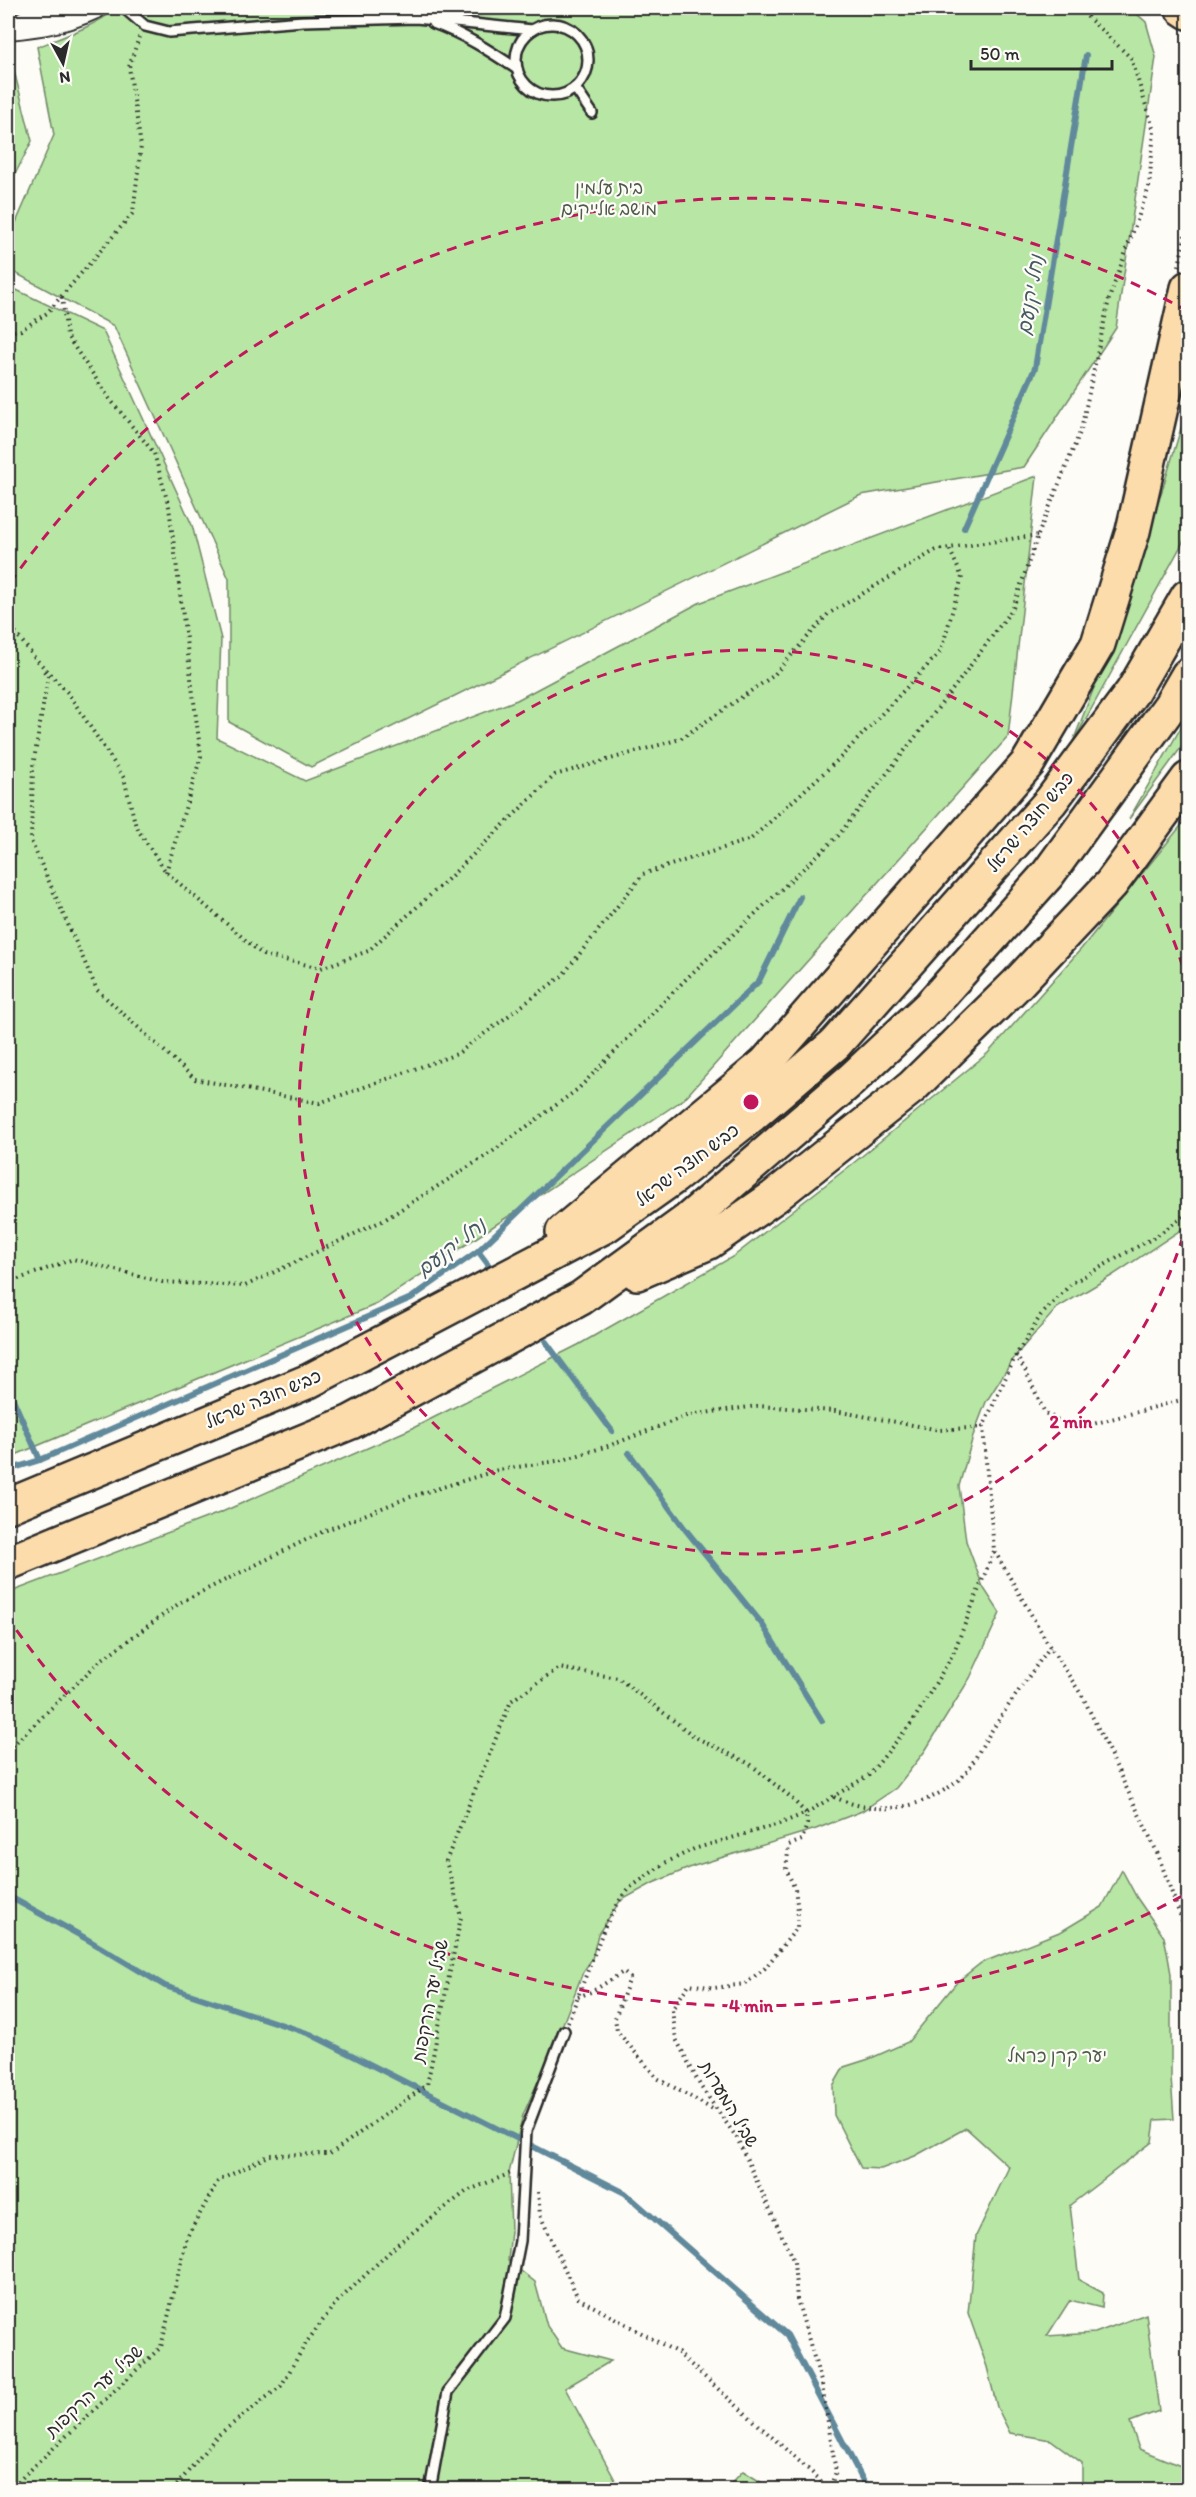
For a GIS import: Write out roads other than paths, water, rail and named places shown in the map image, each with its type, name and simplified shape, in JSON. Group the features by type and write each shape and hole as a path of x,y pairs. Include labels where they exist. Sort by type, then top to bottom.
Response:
{"highway":[{"path":"1182,8 1188,12"},
{"path":"518,1270 765,1064 1028,763 1098,644 1133,531 1183,281"},
{"name":"כביש חוצה ישראל","path":"8,1506 309,1381 605,1226 752,1115 835,1044 1051,801 1133,691 1188,596"},
{"name":"כביש חוצה ישראל","path":"8,1563 351,1422 581,1298 688,1220 852,1079 930,1006 1048,874 1170,706 1188,675"},
{"path":"581,1298 709,1242 774,1197 912,1087 1017,984 1111,884 1188,779"}],"street":[{"path":"8,29 48,8"},
{"path":"8,29 48,26 73,19 96,8"}],"lane":[{"path":"124,8 145,26 169,32 303,21 416,18 532,30"},
{"path":"416,18 452,30 487,48 517,69"},
{"path":"555,24 567,27 578,34 585,44 588,68 583,79 575,88 564,94 552,96 541,94 522,80 517,69 518,47 532,30 543,25 555,24"},
{"path":"575,88 592,113"},
{"path":"430,2490 448,2392 505,2318 520,2241 526,2131 564,2031"}],"waterway":[{"name":"נחל יקנעם","path":"964,528 1035,368 1086,55"},
{"name":"נחל יקנעם","path":"8,1470 40,1460 411,1298 478,1251 759,981 800,897"},
{"path":"478,1251 490,1267"},
{"path":"546,1342 612,1431"},
{"path":"8,1388 40,1460"},
{"path":"629,1453 685,1529 762,1624 822,1721"},
{"path":"8,1896 85,1938 165,1986 310,2034 625,2193 787,2335 868,2490"}],"park label":[{"name":"בית עלמין מושב אלייקים","path":"609,198"},
{"name":"יער קרן כרמל","path":"1057,2056"}]}
